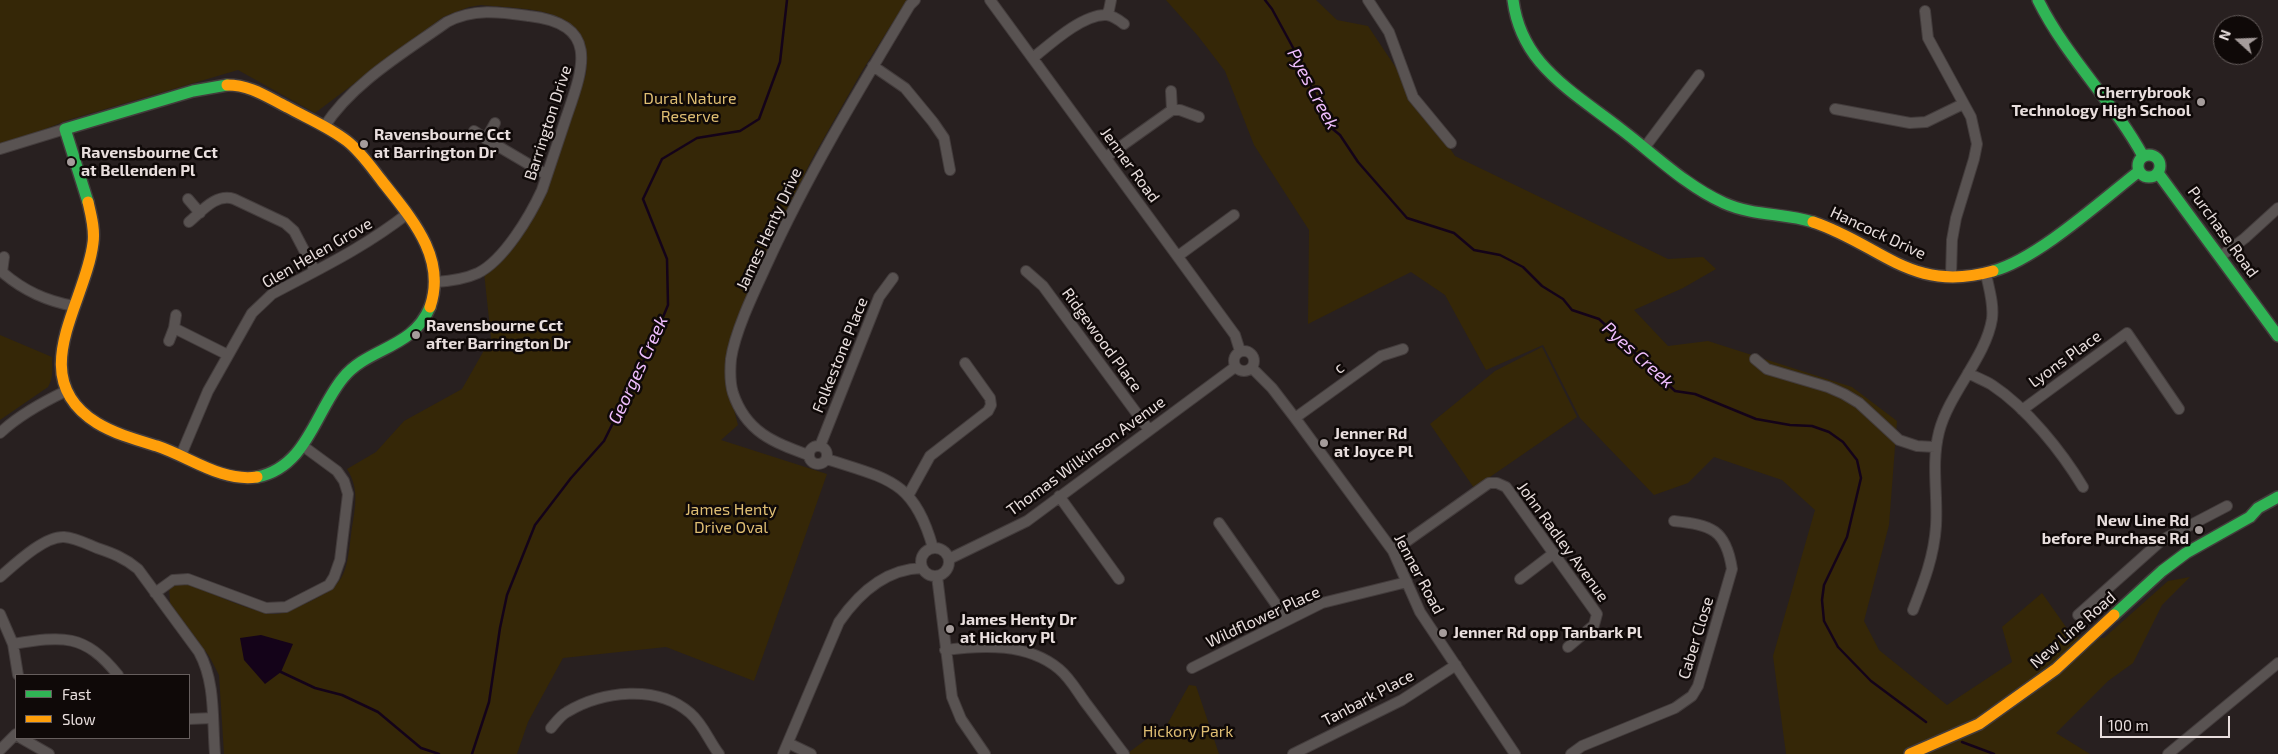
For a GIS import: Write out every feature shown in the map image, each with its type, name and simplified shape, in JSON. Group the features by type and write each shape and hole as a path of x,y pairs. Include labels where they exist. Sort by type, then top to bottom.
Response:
{"street":[{"name":"James Henty Drive","path":"808,455 776,443 762,435 752,425 738,405 733,392 730,376 731,359 757,285 815,167 873,66 915,0"},
{"name":"Jenner Road","path":"990,0 1235,335 1240,352"},
{"path":"1106,15 1111,0"},
{"path":"1368,0 1389,32 1413,97 1451,143"},
{"name":"Hancock Drive","path":"1513,0 1519,25 1539,61 1553,76 1705,193 1739,209 1815,222 1833,229 1902,266 1929,275 1986,274 2032,252 2138,172"},
{"path":"2038,0 2060,39 2133,136 2143,156"},
{"name":"Barrington Drive","path":"324,127 336,108 351,94 447,22 460,16 486,11 549,19 560,23 573,35 581,50 583,63 581,74 547,175 534,207 493,262 478,272 464,278 436,282"},
{"path":"1925,11 1928,38 1971,117 1977,144 1956,218 1952,240 1951,276"},
{"path":"1033,58 1074,25 1106,15 1116,18 1124,24"},
{"path":"873,66 906,88 933,122 944,138 950,170"},
{"path":"1645,147 1699,75"},
{"path":"0,150 65,129 193,91 227,84 254,90 324,127 357,149 421,233 435,265 436,282 431,304 422,322 413,332 392,347 357,365 343,377 303,446 286,465 274,472 259,477 239,478 222,475 181,455 102,426 80,409 66,391 62,374 61,356 93,244 93,222 65,129"},
{"path":"1172,91 1172,110"},
{"path":"1835,110 1910,123 1926,122 1963,104"},
{"path":"1106,158 1172,110 1180,110 1199,117"},
{"path":"486,139 495,123"},
{"path":"474,131 547,175"},
{"path":"2151,155 2158,159 2160,166 2158,173 2148,178 2138,172 2137,164 2143,156 2151,155"},
{"name":"Purchase Road","path":"2158,173 2278,336"},
{"path":"190,222 216,200 227,197 278,218 294,231 316,271"},
{"path":"188,198 200,212"},
{"path":"2220,257 2246,238 2278,208"},
{"name":"Glen Helen Grove","path":"181,455 208,391 252,313 262,302 272,294 370,242 406,214"},
{"path":"1178,256 1234,215"},
{"path":"4,257 1,272 16,284 32,294 50,301 74,306"},
{"name":"Ridgewood Place","path":"1026,271 1043,286 1149,430"},
{"path":"1913,610 1928,572 1934,546 1936,525 1935,447 1947,408 1985,340 1992,319 1992,298 1986,274"},
{"name":"Folkestone Place","path":"820,446 879,297 893,278"},
{"path":"169,341 176,315"},
{"path":"174,328 228,355"},
{"name":"Lyons Place","path":"2022,410 2127,333 2179,409"},
{"name":"c","path":"1295,418 1381,356 1403,349"},
{"path":"1246,351 1252,355 1254,361 1252,368 1243,371 1235,367 1233,360 1240,352 1246,351"},
{"path":"1755,359 1767,369 1828,386 1860,403 1899,440 1917,446 1935,447"},
{"path":"909,494 930,456 988,412 992,405 990,398 965,363"},
{"name":"Thomas Wilkinson Avenue","path":"949,559 1027,521 1235,367"},
{"name":"Jenner Road","path":"1252,368 1272,388 1393,551 1420,612 1515,754"},
{"path":"1968,373 1992,385 2022,410 2068,463 2083,488"},
{"path":"0,433 12,422 33,408 66,391"},
{"path":"155,593 173,580 188,580 266,608 276,608 286,607 329,585 340,560 348,494 344,481 337,471 303,446"},
{"path":"820,446 825,450 827,459 820,464 815,464 810,461 808,455 812,448 820,446"},
{"path":"827,459 873,474 909,494 920,510 933,548"},
{"name":"John Radley Avenue","path":"1393,551 1489,483 1497,483 1506,487 1597,614 1594,626 1568,647"},
{"path":"1059,496 1119,579"},
{"name":"New Line Road","path":"1910,754 1979,724 2056,669 2162,571 2186,553 2250,517 2258,508 2278,497"},
{"path":"2078,615 2162,540 2227,506"},
{"name":"New Line Road","path":"2250,517 2261,518 2278,510"},
{"name":"Caber Close","path":"1571,754 1582,746 1675,708 1687,700 1698,686 1732,569 1729,550 1723,539 1707,527 1674,521"},
{"path":"1219,523 1287,620"},
{"path":"0,577 45,542 65,537 75,539 127,560 138,569 206,665 213,718 214,754"},
{"path":"933,548 945,552 949,559 948,568 936,576 928,575 922,568 922,555 933,548"},
{"path":"1520,579 1554,553"},
{"path":"783,754 839,622 853,602 868,588 892,574 922,568"},
{"path":"936,576 952,697 956,708 985,754"},
{"name":"Wildflower Place","path":"1192,668 1322,603 1406,582"},
{"path":"0,614 13,644 18,674"},
{"path":"13,644 49,638 73,641 98,653 117,674"},
{"path":"945,650 990,646 1018,651 1045,660 1059,669 1071,683 1124,754"},
{"path":"2168,754 2278,663"},
{"name":"Tanbark Place","path":"1294,754 1402,700 1456,664"},
{"path":"551,728 566,712 588,702 616,694 643,695 661,698 690,712 719,754"},
{"path":"190,719 213,718"},
{"path":"0,750 15,735"},
{"path":"24,739 48,754"},
{"path":"788,743 811,754"}],"green space":[{"path":"0,0 911,0 900,11 862,71 812,159 758,270 732,342 726,379 738,425 721,440 827,474 754,681 666,647 563,658 528,722 517,754 224,754 219,675 209,656 170,603 169,586 177,583 188,584 265,613 278,614 287,612 320,597 329,591 341,578 345,570 355,509 354,485 347,469 376,452 404,421 462,389 491,338 484,272 544,195 586,74 586,51 580,35 569,23 554,16 519,8 481,5 469,7 443,17 315,113 238,70 68,120 0,147"},
{"path":"1166,0 1316,0 1337,20 1368,26 1455,156 1668,259 1703,257 1716,269 1683,288 1634,310 1668,346 1708,341 1852,387 1897,421 1889,525 1864,621 1879,650 1947,705 2012,662 2002,627 2042,593 2073,637 2104,638 2168,581 2190,577 2162,605 2133,663 2108,681 2056,733 2090,754 1786,754 1773,656 1815,510 1782,480 1714,457 1688,483 1654,495 1580,418 1543,345 1486,370 1445,295 1411,272 1308,324 1309,230 1254,145 1225,71 1198,36"},
{"path":"0,335 52,357 52,369 48,387 0,420"},
{"path":"1542,347 1577,417 1474,488 1430,424 1495,371"},
{"name":"Hickory Park","path":"1189,685 1196,686 1219,754 1129,754 1168,723"}],"shaded area":[{"path":"261,635 293,644 281,672 265,684 244,660 240,638"}],"waterway":[{"name":"Georges Creek","path":"472,754 489,702 507,595 535,525 571,478 604,441 651,346 668,305 667,259 643,199 662,159 697,138 740,131 759,119 780,62 787,0"},
{"name":"Pyes Creek","path":"1265,0 1272,9 1297,55 1329,126 1340,135 1358,162 1407,218 1454,233 1474,250 1500,255 1523,267 1542,286 1563,299 1572,310 1599,319 1675,391 1695,394 1756,419 1790,425 1812,426 1829,432 1843,442 1857,460 1861,478 1847,537 1824,585 1822,600 1824,621 1838,647 1871,681 1926,722"},
{"path":"281,672 315,688 342,695 378,712 421,748 439,754"},
{"name":"Pyes Creek","path":"1962,742 1994,754"}],"traffic: fast":[{"path":"1513,0 1516,17 1526,41 1549,72 1569,90 1671,170 1697,188 1724,203 1746,210 1813,222"},
{"path":"2038,0 2062,41 2118,116 2143,156"},
{"path":"88,202 65,129 193,91 227,85"},
{"path":"2149,155 2157,158 2160,166 2157,174 2149,177 2141,174 2138,166 2141,158 2149,155"},
{"path":"1993,271 2029,255 2068,228 2138,172"},
{"path":"2158,173 2278,336"},
{"path":"257,477 274,471 288,462 308,437 343,378 365,360 402,340 422,321 430,307"},
{"path":"2114,615 2162,571 2186,553 2250,517 2258,508 2278,497"}],"traffic: slow":[{"path":"227,85 244,87 266,96 333,131 352,145 404,209 423,239 434,271 434,289 430,307"},
{"path":"88,202 93,227 93,243 88,266 65,338 61,362 64,384 75,405 97,423 119,434 157,446 218,472 244,478 257,477"},
{"path":"1813,222 1918,272 1940,276 1965,276 1993,271"},
{"path":"1910,754 1979,724 2056,669 2114,615"}],"place":[{"name":"Cherrybrook Technology High School","path":"2201,102"},
{"name":"Ravensbourne Cct at Barrington Dr","path":"364,144"},
{"name":"Ravensbourne Cct at Bellenden Pl","path":"71,162"},
{"name":"Ravensbourne Cct after Barrington Dr","path":"416,335"},
{"name":"Jenner Rd at Joyce Pl","path":"1324,443"},
{"name":"New Line Rd before Purchase Rd","path":"2199,530"},
{"name":"James Henty Dr at Hickory Pl","path":"950,629"},
{"name":"Jenner Rd opp Tanbark Pl","path":"1443,633"}],"park label":[{"name":"Dural Nature Reserve","path":"690,108"},
{"name":"James Henty Drive Oval","path":"731,519"}]}
